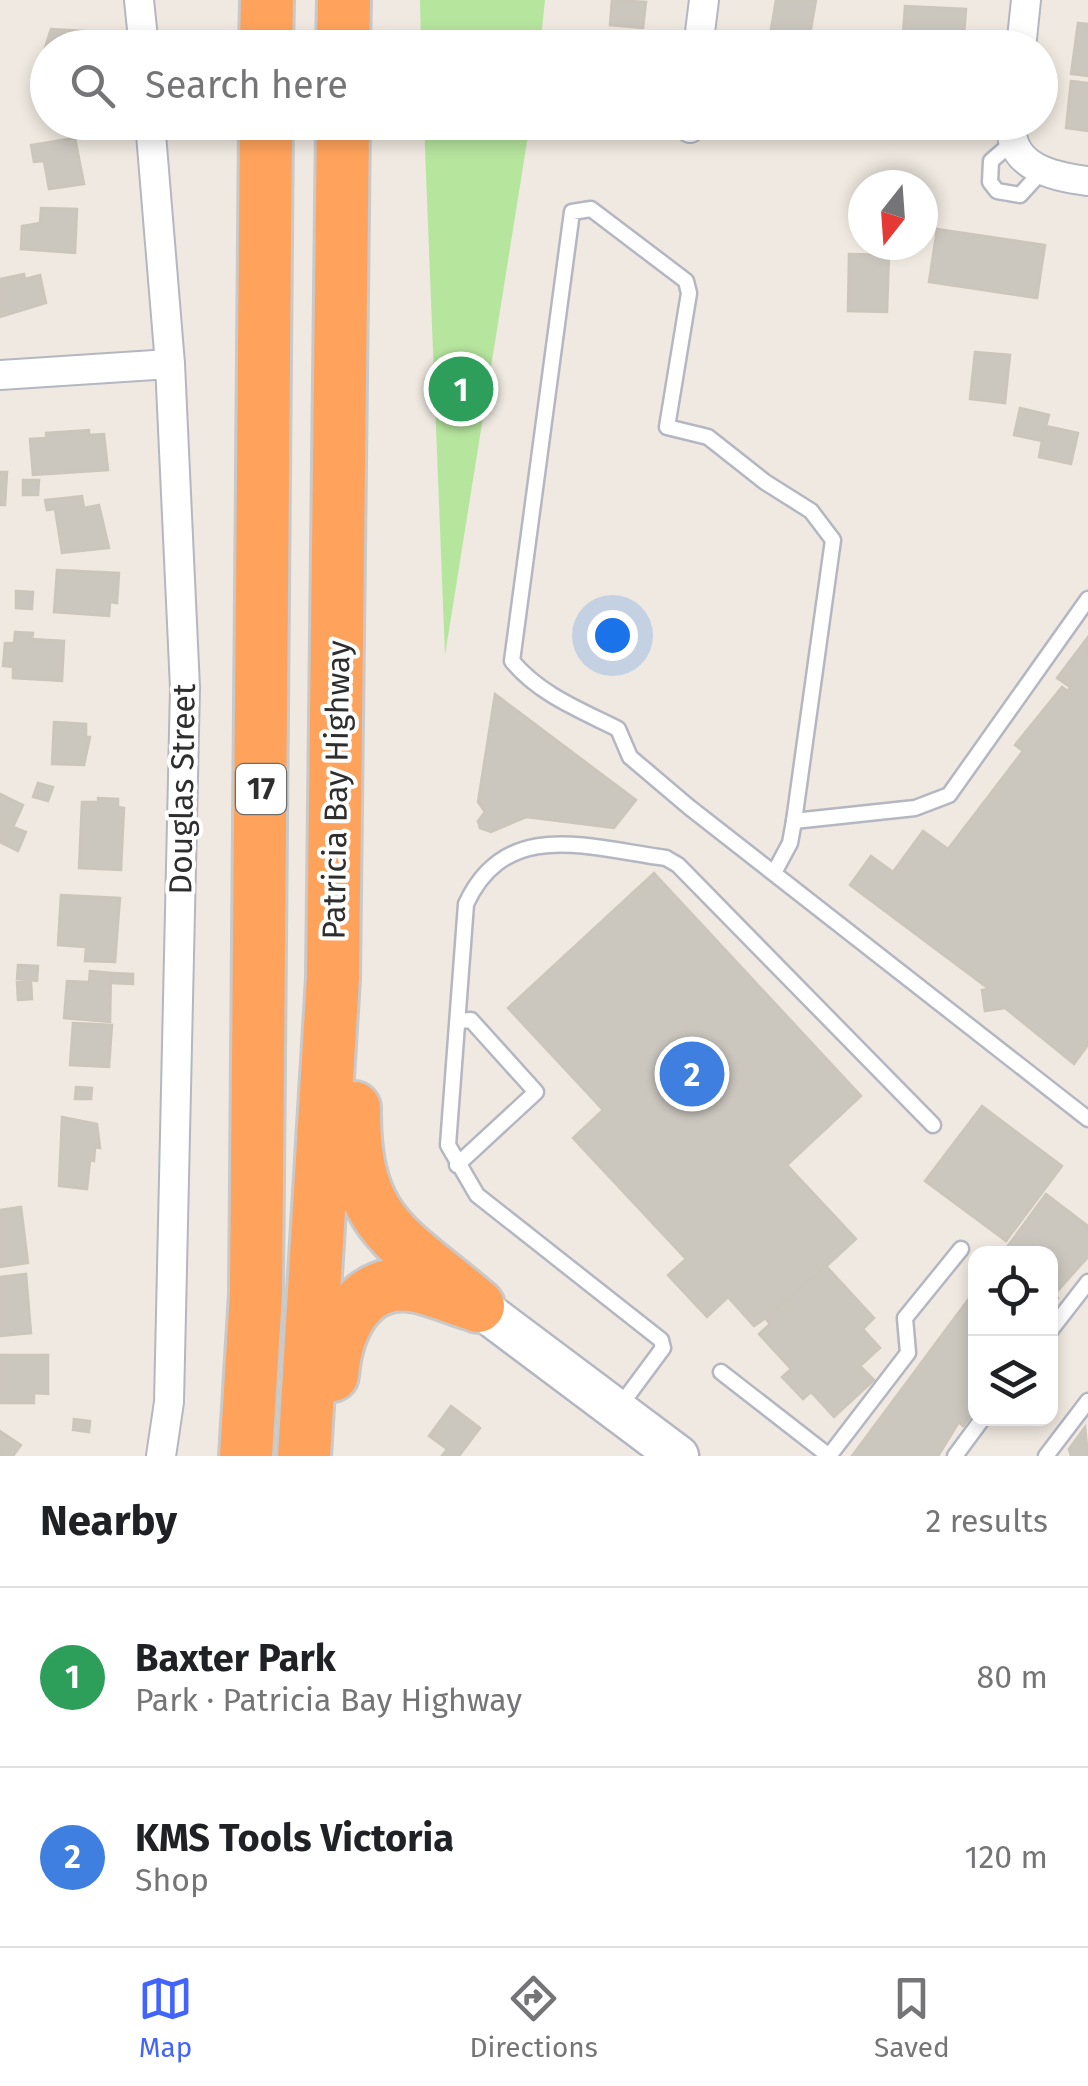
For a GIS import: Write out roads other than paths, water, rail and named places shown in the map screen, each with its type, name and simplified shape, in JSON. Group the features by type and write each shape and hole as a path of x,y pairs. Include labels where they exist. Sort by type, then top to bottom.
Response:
{"highway":[{"path":"266,30 267,0"},
{"path":"343,30 344,0"},
{"name":"17","path":"246,1456 256,1294 266,140"},
{"name":"Patricia Bay Highway","path":"304,1456 332,978 343,140"},
{"path":"344,140 362,316 354,1116 358,1172 368,1205 387,1229 478,1306"},
{"path":"325,1456 335,1338 353,1307 377,1292 413,1285 478,1306"}],"main road":[{"path":"478,1306 678,1456"}],"street":[{"path":"140,0 142,30"},
{"path":"700,30 704,0"},
{"path":"1023,30 1026,0"},
{"name":"Douglas Street","path":"151,140 170,364 185,688 169,1402 161,1456"},
{"path":"1023,150 1088,181"},
{"path":"0,376 170,364"}],"lane":[{"path":"776,871 790,843 794,822 832,540 811,511 708,437 667,427 688,293 686,281 591,209 572,212 512,660 526,678 557,699 618,729 630,758 1087,1115"},
{"path":"794,822 915,808 949,795 1088,599"},
{"path":"617,1410 663,1348 660,1340 478,1194 448,1146 466,904 479,877 513,850 542,843 666,858 678,864 933,1124"},
{"path":"457,1165 536,1092 471,1020 458,1021"},
{"path":"721,1372 829,1456 908,1352 906,1318 961,1249"},
{"path":"1058,1320 1088,1282"},
{"path":"1046,1456 1088,1401"},
{"path":"954,1456 977,1426"}],"place":[{"name":"Baxter Park","path":"461,389"},
{"name":"KMS Tools Victoria","path":"692,1074"}]}
